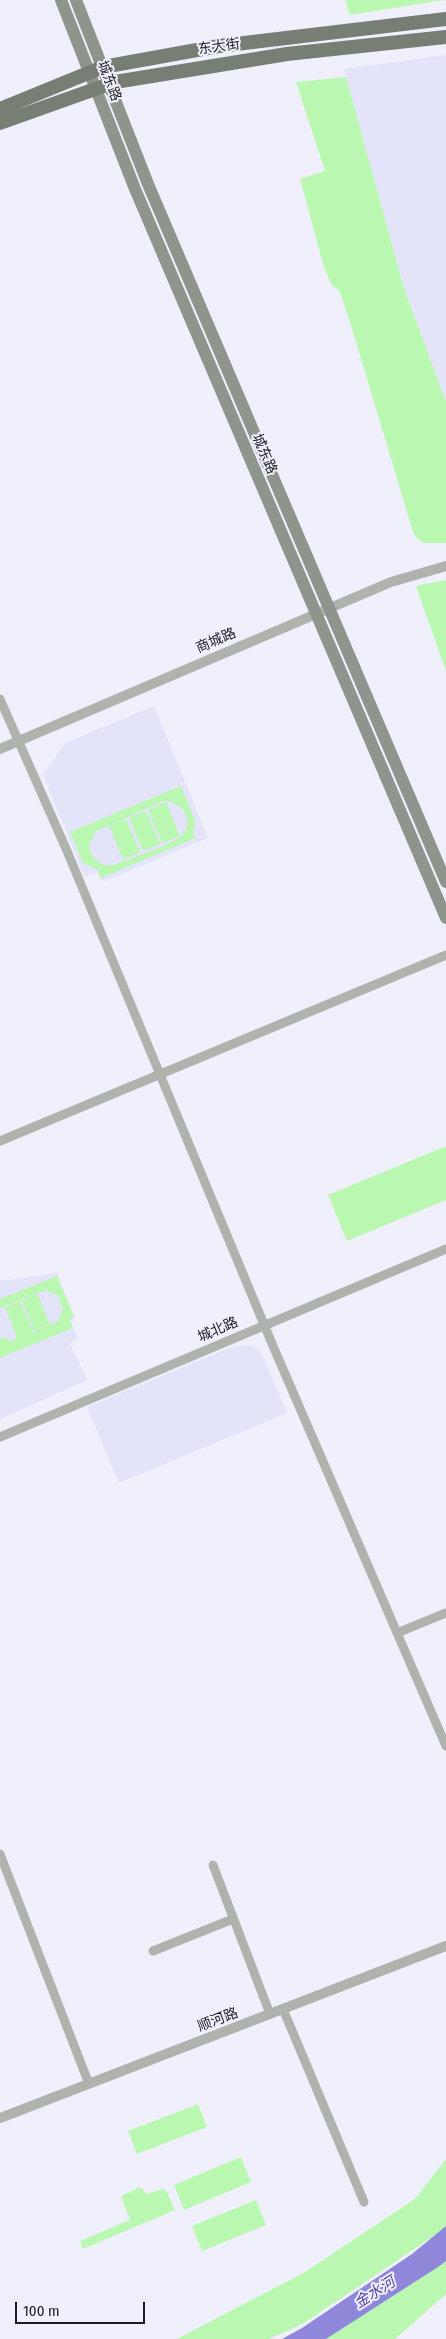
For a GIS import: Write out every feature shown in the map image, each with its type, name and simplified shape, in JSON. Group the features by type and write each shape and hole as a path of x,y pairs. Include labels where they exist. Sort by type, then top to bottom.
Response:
{"main road":[{"name":"城东路","path":"61,0 135,189 446,918"},
{"name":"城东路","path":"76,0 148,184 446,882"},
{"name":"东大街","path":"0,108 102,67 219,46 446,19"},
{"name":"东大街","path":"0,123 110,83 287,54 446,37"}],"street":[{"name":"商城路","path":"0,749 391,582 446,566"},
{"path":"0,699 67,851 264,1326 446,1746"},
{"path":"0,1141 446,955"},
{"name":"城北路","path":"0,1437 446,1250"},
{"path":"397,1633 446,1613"},
{"path":"0,1854 89,2084"},
{"path":"213,1865 270,2014"},
{"path":"153,1951 234,1920"},
{"name":"顺河路","path":"0,2118 446,1946"},
{"path":"283,2009 364,2202"}],"shaded area":[{"path":"446,55 446,402 404,288 344,69"},
{"path":"154,706 208,838 102,882 97,872 85,877 43,775 65,743"},
{"path":"57,1273 75,1318 70,1320 78,1338 70,1343 87,1380 0,1419 0,1281"},
{"path":"251,1345 259,1350 263,1356 287,1413 119,1483 87,1407 232,1347"}],"green space":[{"path":"345,0 444,0 350,15"},
{"path":"346,77 404,288 446,402 446,543 423,543 414,535 340,292 331,284 324,267 300,179 325,171 296,82"},
{"path":"446,580 446,671 416,586"},
{"path":"181,786 195,820 193,832 195,838 101,878 97,869 83,863 70,832","holes":["163,801 181,807 187,817 186,829 177,839 114,865 104,865 94,858 89,846 95,832"]},
{"path":"166,802 180,836 162,843 148,810"},
{"path":"146,811 160,844 143,851 129,818"},
{"path":"126,819 140,852 123,859 109,826"},
{"path":"446,1146 446,1200 347,1241 328,1195"},
{"path":"57,1276 74,1317 69,1319 73,1328 0,1358 0,1337 11,1341 17,1338 5,1307 20,1301 33,1332 58,1321 63,1309 58,1296 46,1290 0,1308 0,1299"},
{"path":"37,1294 50,1324 34,1331 22,1300"},
{"path":"198,2104 207,2127 137,2154 128,2131"},
{"path":"241,2157 251,2182 184,2210 174,2185"},
{"path":"446,2159 446,2225 444,2229 304,2323 269,2339 177,2339 305,2272 415,2199"},
{"path":"142,2188 146,2194 163,2189 167,2192 175,2210 83,2249 80,2241 130,2220 121,2196"},
{"path":"256,2200 266,2225 202,2251 192,2226"},
{"path":"446,2261 446,2294 395,2339 326,2339"}],"water":[{"name":"金水河","path":"446,2226 446,2261 438,2267 326,2339 282,2339 302,2328 412,2254"}]}
